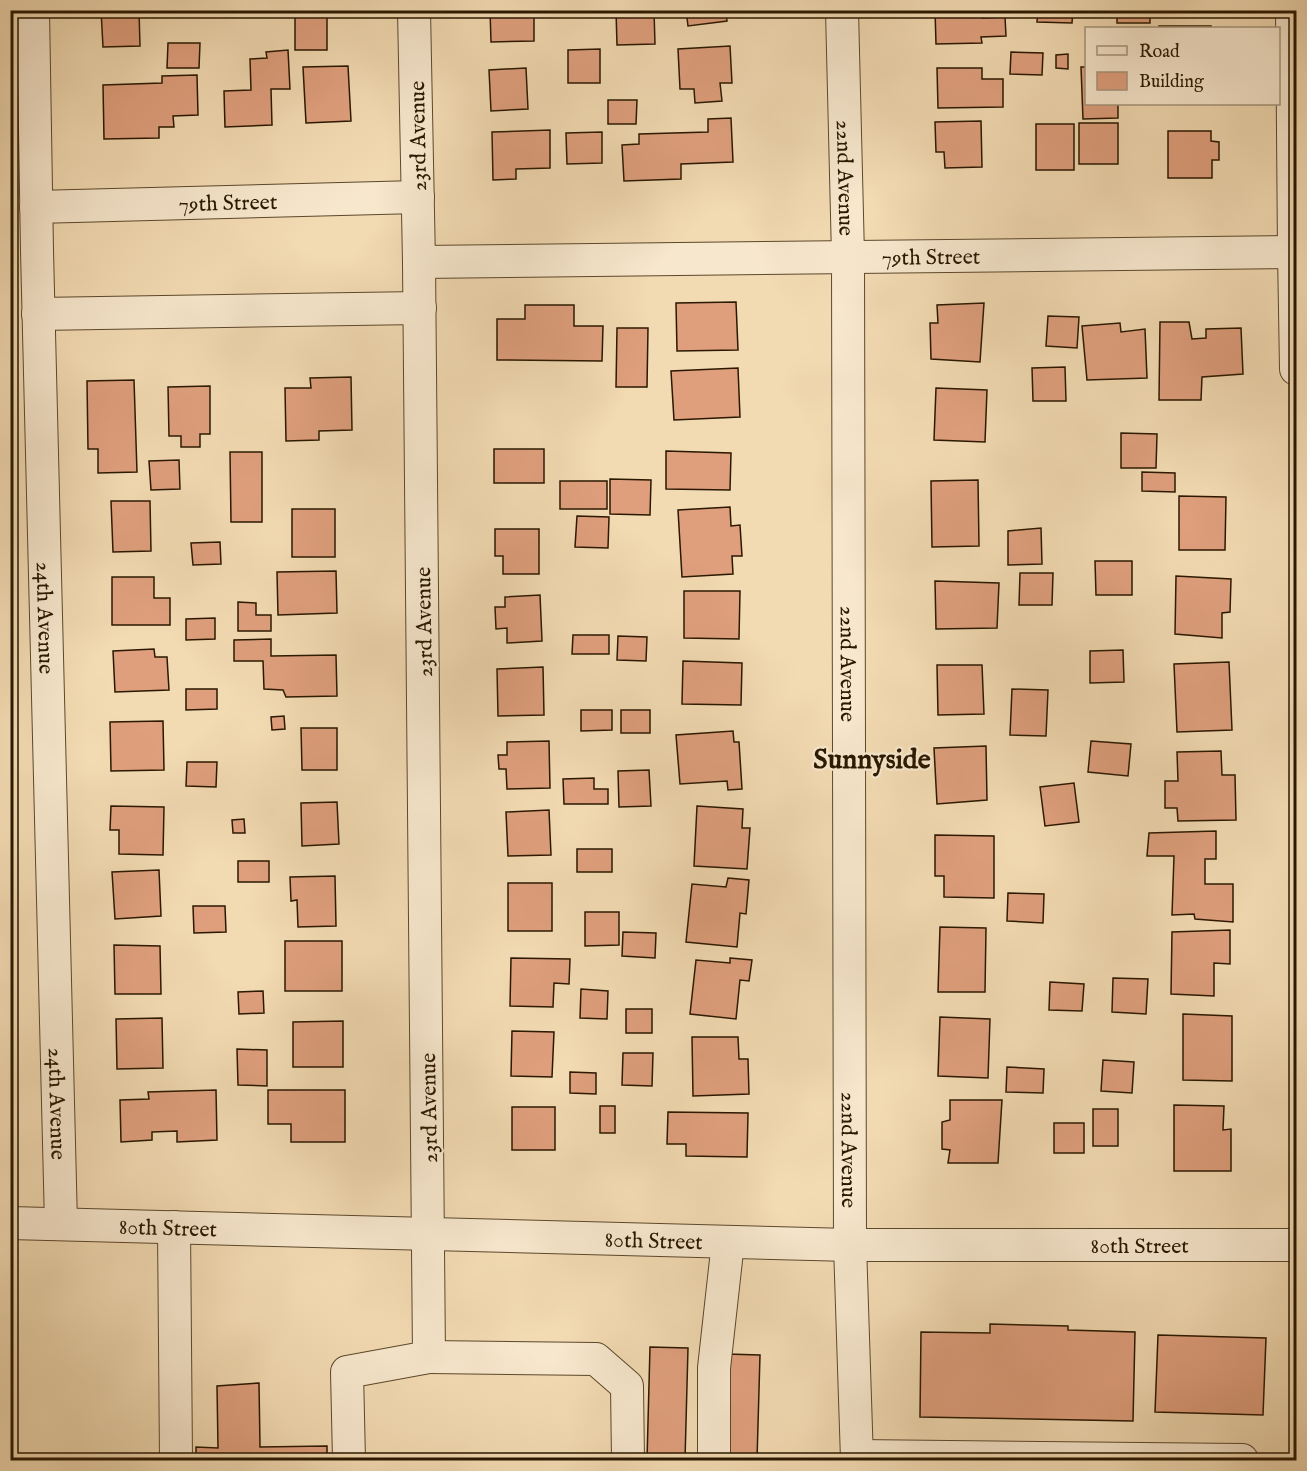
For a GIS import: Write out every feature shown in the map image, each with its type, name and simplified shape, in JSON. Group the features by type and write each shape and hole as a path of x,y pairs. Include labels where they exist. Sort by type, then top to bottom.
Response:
{"street":[{"name":"24th Avenue","path":"33,10 36,207 24,248 38,314 61,1224"},
{"name":"23rd Avenue","path":"414,10 420,308 429,1357"},
{"name":"22nd Avenue","path":"842,10 848,256 850,1245 857,1458"},
{"path":"1292,10 1296,369"},
{"name":"79th Street","path":"36,207 418,197"},
{"name":"79th Street","path":"419,262 1295,252"},
{"path":"38,314 420,308"},
{"name":"80th Street","path":"10,1223 850,1245 1296,1245"},
{"path":"174,1227 176,1461"},
{"path":"714,1461 714,1368 728,1242"},
{"path":"349,1461 347,1372 429,1357 596,1359 627,1386 628,1461"},
{"path":"857,1458 1242,1461"}],"building":[{"path":"101,10 139,10 140,46 103,47"},
{"path":"490,10 534,10 534,41 491,42"},
{"path":"686,10 726,10 727,21 688,26"},
{"path":"935,10 981,10 982,18 1005,17 1006,36 981,37 982,43 936,44"},
{"path":"1038,10 1073,10 1072,23 1037,22"},
{"path":"1117,10 1150,10 1150,23 1117,23"},
{"path":"616,11 654,11 655,44 617,45"},
{"path":"295,16 327,16 327,50 295,50"},
{"path":"1159,26 1211,26 1211,27"},
{"path":"168,43 200,43 199,68 167,68"},
{"path":"730,46 732,83 720,83 722,101 695,103 694,89 680,89 678,49"},
{"path":"600,49 600,83 568,83 568,50"},
{"path":"288,50 290,89 271,89 272,125 225,127 224,91 251,90 250,59 267,58 266,52"},
{"path":"1011,52 1043,53 1042,75 1010,74"},
{"path":"1068,54 1068,69 1056,68 1056,55"},
{"path":"348,66 351,121 306,123 303,67"},
{"path":"1081,67 1085,67 1085,105 1118,105 1118,118 1083,119"},
{"path":"526,68 528,109 491,111 489,70"},
{"path":"937,68 982,68 982,79 1003,79 1003,107 938,108"},
{"path":"197,75 198,115 173,116 174,127 159,127 159,138 104,139 103,85 162,83 162,76"},
{"path":"608,100 637,100 636,124 608,124"},
{"path":"731,118 733,162 681,164 681,179 624,181 622,145 639,144 639,134 708,132 708,119"},
{"path":"981,121 982,167 945,168 944,152 936,152 935,122"},
{"path":"1079,123 1118,123 1118,164 1079,164"},
{"path":"1036,124 1074,124 1074,170 1036,170"},
{"path":"550,130 550,168 516,169 516,179 493,180 492,132"},
{"path":"1168,131 1211,131 1211,141 1219,142 1219,160 1212,160 1212,178 1168,178"},
{"path":"602,132 602,163 567,164 566,133"},
{"path":"736,302 738,350 677,351 676,303"},
{"path":"984,303 980,362 931,359 930,323 938,323 937,305"},
{"path":"525,305 574,305 574,326 603,326 602,361 497,360 497,319 525,319"},
{"path":"1048,316 1079,317 1077,348 1046,346"},
{"path":"1160,322 1189,322 1192,339 1206,338 1206,329 1241,328 1243,374 1202,377 1201,400 1159,400"},
{"path":"1120,323 1121,332 1145,329 1147,378 1087,380 1082,326"},
{"path":"617,328 648,328 647,387 616,387"},
{"path":"1065,367 1066,401 1033,401 1032,368"},
{"path":"738,368 740,417 674,420 671,371"},
{"path":"351,377 352,430 319,431 319,440 286,441 285,388 311,388 310,378"},
{"path":"134,380 137,472 98,473 98,449 88,449 87,381"},
{"path":"210,386 210,434 200,434 200,447 181,447 181,436 169,436 168,387"},
{"path":"936,388 987,390 985,442 934,440"},
{"path":"1121,433 1157,434 1156,468 1121,468"},
{"path":"494,449 544,449 544,483 494,483"},
{"path":"666,451 731,453 730,490 666,489"},
{"path":"230,452 262,452 262,522 231,522"},
{"path":"179,460 180,489 151,490 149,461"},
{"path":"1142,472 1175,473 1175,492 1142,491"},
{"path":"610,479 651,480 650,515 610,514"},
{"path":"978,480 979,546 932,547 931,481"},
{"path":"560,481 607,481 607,509 560,509"},
{"path":"1179,496 1226,497 1225,550 1179,550"},
{"path":"111,501 150,501 151,551 113,552"},
{"path":"730,507 731,526 740,525 742,556 732,556 733,574 682,577 678,510"},
{"path":"292,509 335,509 335,557 292,557"},
{"path":"577,516 609,517 608,548 575,547"},
{"path":"1041,528 1042,564 1008,565 1008,531"},
{"path":"495,529 539,529 539,574 503,574 503,556 495,556"},
{"path":"220,542 221,564 193,565 191,543"},
{"path":"1095,561 1132,561 1132,595 1096,595"},
{"path":"336,571 337,613 278,615 277,572"},
{"path":"1020,573 1053,573 1052,605 1019,605"},
{"path":"1176,576 1231,579 1230,612 1222,613 1222,638 1175,634"},
{"path":"112,577 154,577 154,598 170,598 170,625 112,625"},
{"path":"935,581 999,583 997,628 936,629"},
{"path":"684,591 740,591 739,639 684,638"},
{"path":"540,595 542,641 507,643 507,628 496,629 495,607 505,607 505,597"},
{"path":"238,602 256,603 256,615 271,615 271,631 238,631"},
{"path":"215,618 215,639 186,640 186,619"},
{"path":"573,635 609,635 609,654 572,654"},
{"path":"618,636 647,637 646,661 617,660"},
{"path":"271,639 271,656 336,655 337,696 286,697 283,690 264,689 263,661 234,661 234,640"},
{"path":"154,649 155,657 167,657 169,690 115,692 113,651"},
{"path":"1123,650 1124,682 1090,683 1090,651"},
{"path":"683,661 742,663 741,705 682,704"},
{"path":"1229,662 1232,730 1177,732 1174,664"},
{"path":"937,665 982,665 984,714 938,715"},
{"path":"543,667 544,715 498,716 497,669"},
{"path":"186,689 217,689 217,709 186,710"},
{"path":"1012,689 1048,690 1046,736 1010,735"},
{"path":"581,710 612,710 612,730 581,731"},
{"path":"621,710 650,710 650,733 621,733"},
{"path":"284,716 285,729 272,730 271,717"},
{"path":"163,721 164,770 111,771 110,722"},
{"path":"301,728 337,728 337,770 302,770"},
{"path":"733,731 734,742 739,742 742,789 728,790 727,781 680,784 676,735"},
{"path":"549,741 550,788 507,789 506,769 499,769 498,755 507,755 507,742"},
{"path":"1091,741 1131,744 1128,776 1088,772"},
{"path":"986,746 987,800 937,804 934,748"},
{"path":"1221,751 1222,775 1235,775 1236,820 1178,821 1177,808 1165,808 1165,781 1178,781 1177,752"},
{"path":"187,762 217,762 216,787 186,786"},
{"path":"649,770 651,806 619,807 618,771"},
{"path":"594,778 594,789 608,789 608,804 564,804 563,779"},
{"path":"1074,783 1079,822 1045,826 1040,787"},
{"path":"337,802 339,844 302,846 301,803"},
{"path":"111,806 164,807 163,855 119,854 119,830 110,830"},
{"path":"697,806 743,809 742,828 750,828 747,869 694,866"},
{"path":"549,810 551,855 508,856 506,812"},
{"path":"244,819 245,833 233,833 232,820"},
{"path":"1216,831 1216,859 1205,859 1205,884 1233,884 1233,922 1195,919 1194,914 1172,915 1174,856 1147,856 1149,833"},
{"path":"935,835 994,836 994,898 944,897 944,876 935,876"},
{"path":"577,849 612,849 612,872 577,872"},
{"path":"238,861 269,861 269,882 238,882"},
{"path":"159,870 161,916 115,919 112,872"},
{"path":"335,876 336,926 298,927 297,900 291,901 290,877"},
{"path":"728,878 749,880 746,914 740,913 737,947 686,942 692,884 726,887"},
{"path":"508,883 552,883 552,931 508,931"},
{"path":"1008,893 1044,894 1043,923 1007,921"},
{"path":"193,906 225,906 226,932 194,933"},
{"path":"585,912 619,912 619,945 585,946"},
{"path":"940,927 986,928 985,992 938,992"},
{"path":"1230,930 1230,964 1214,963 1214,996 1171,994 1172,932"},
{"path":"623,932 656,933 655,958 622,956"},
{"path":"285,941 342,941 342,991 285,991"},
{"path":"114,945 160,946 161,994 115,994"},
{"path":"511,958 570,959 569,984 554,983 553,1007 510,1006"},
{"path":"730,958 752,960 749,981 740,980 736,1019 690,1014 696,960 730,963"},
{"path":"1113,978 1148,979 1146,1014 1112,1012"},
{"path":"1050,982 1084,984 1082,1011 1049,1010"},
{"path":"581,989 608,991 607,1019 580,1018"},
{"path":"263,991 264,1013 239,1014 238,992"},
{"path":"626,1009 652,1009 652,1033 626,1033"},
{"path":"1183,1014 1232,1016 1232,1081 1183,1080"},
{"path":"940,1017 990,1019 988,1078 938,1076"},
{"path":"162,1018 163,1068 117,1069 116,1019"},
{"path":"343,1021 343,1067 293,1067 293,1022"},
{"path":"512,1031 554,1032 552,1077 511,1076"},
{"path":"692,1037 738,1037 739,1059 748,1059 749,1094 693,1096"},
{"path":"237,1049 267,1050 267,1086 238,1085"},
{"path":"623,1053 653,1053 652,1086 622,1085"},
{"path":"1103,1060 1134,1062 1132,1093 1101,1091"},
{"path":"1007,1067 1044,1069 1043,1093 1006,1092"},
{"path":"570,1072 596,1073 596,1094 570,1093"},
{"path":"216,1090 217,1140 177,1142 177,1131 152,1132 152,1140 121,1142 120,1100 149,1099 148,1092"},
{"path":"268,1090 345,1090 345,1142 291,1142 291,1124 268,1124"},
{"path":"950,1100 1002,1100 998,1163 948,1163 950,1150 942,1149 942,1122 950,1120"},
{"path":"1174,1105 1224,1106 1223,1130 1231,1129 1231,1171 1174,1171"},
{"path":"600,1106 615,1106 615,1133 600,1133"},
{"path":"512,1107 555,1107 555,1150 512,1150"},
{"path":"1093,1109 1118,1109 1118,1146 1093,1146"},
{"path":"668,1112 748,1113 747,1157 686,1156 686,1144 667,1144"},
{"path":"1054,1123 1084,1123 1084,1153 1054,1153"},
{"path":"990,1324 1068,1326 1068,1330 1135,1332 1133,1421 920,1417 921,1332 990,1333"},
{"path":"1158,1335 1266,1338 1263,1415 1155,1412"},
{"path":"650,1347 688,1348 685,1460 647,1460"},
{"path":"726,1354 760,1355 757,1460 723,1460"},
{"path":"259,1383 260,1447 327,1446 327,1460 196,1460 196,1447 218,1448 217,1386"}],"district":[{"name":"Sunnyside","path":"872,758"}]}
